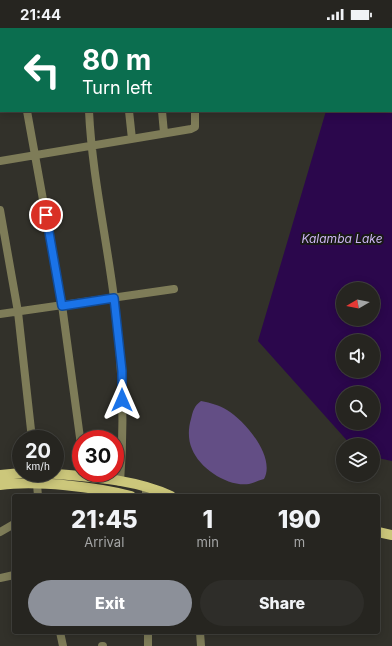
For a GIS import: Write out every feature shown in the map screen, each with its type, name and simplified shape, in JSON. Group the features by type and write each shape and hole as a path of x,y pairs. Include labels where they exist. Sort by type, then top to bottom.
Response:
{"main road":[{"path":"0,475 12,474"},
{"path":"120,482 146,492 158,494"},
{"path":"0,485 37,484 81,488 118,494"},
{"path":"380,532 392,534"}],"street":[{"path":"27,112 62,306 79,430"},
{"path":"89,112 90,147 114,298 122,371 122,430"},
{"path":"128,112 132,139"},
{"path":"162,112 164,133"},
{"path":"0,161 191,129 195,127 195,112"},
{"path":"0,210 18,312 31,430"},
{"path":"0,314 174,289"},
{"path":"37,484 38,494"},
{"path":"0,532 12,525"},
{"path":"0,578 12,575"},
{"path":"60,634 63,646"},
{"path":"148,634 148,646"},
{"path":"200,634 201,646"}],"shaded area":[{"path":"201,401 215,404 227,410 242,422 250,431 257,440 266,460 267,470 264,479 249,484 232,483 208,470 201,463 192,449 189,431 193,411"}],"water":[{"name":"Kalamba Lake","path":"326,112 392,112 392,461 380,458 380,438 345,438 338,430 380,430 380,386 336,386 336,428 258,341"}],"route":[{"path":"46,215 62,306 114,298 122,371 122,400"}]}
